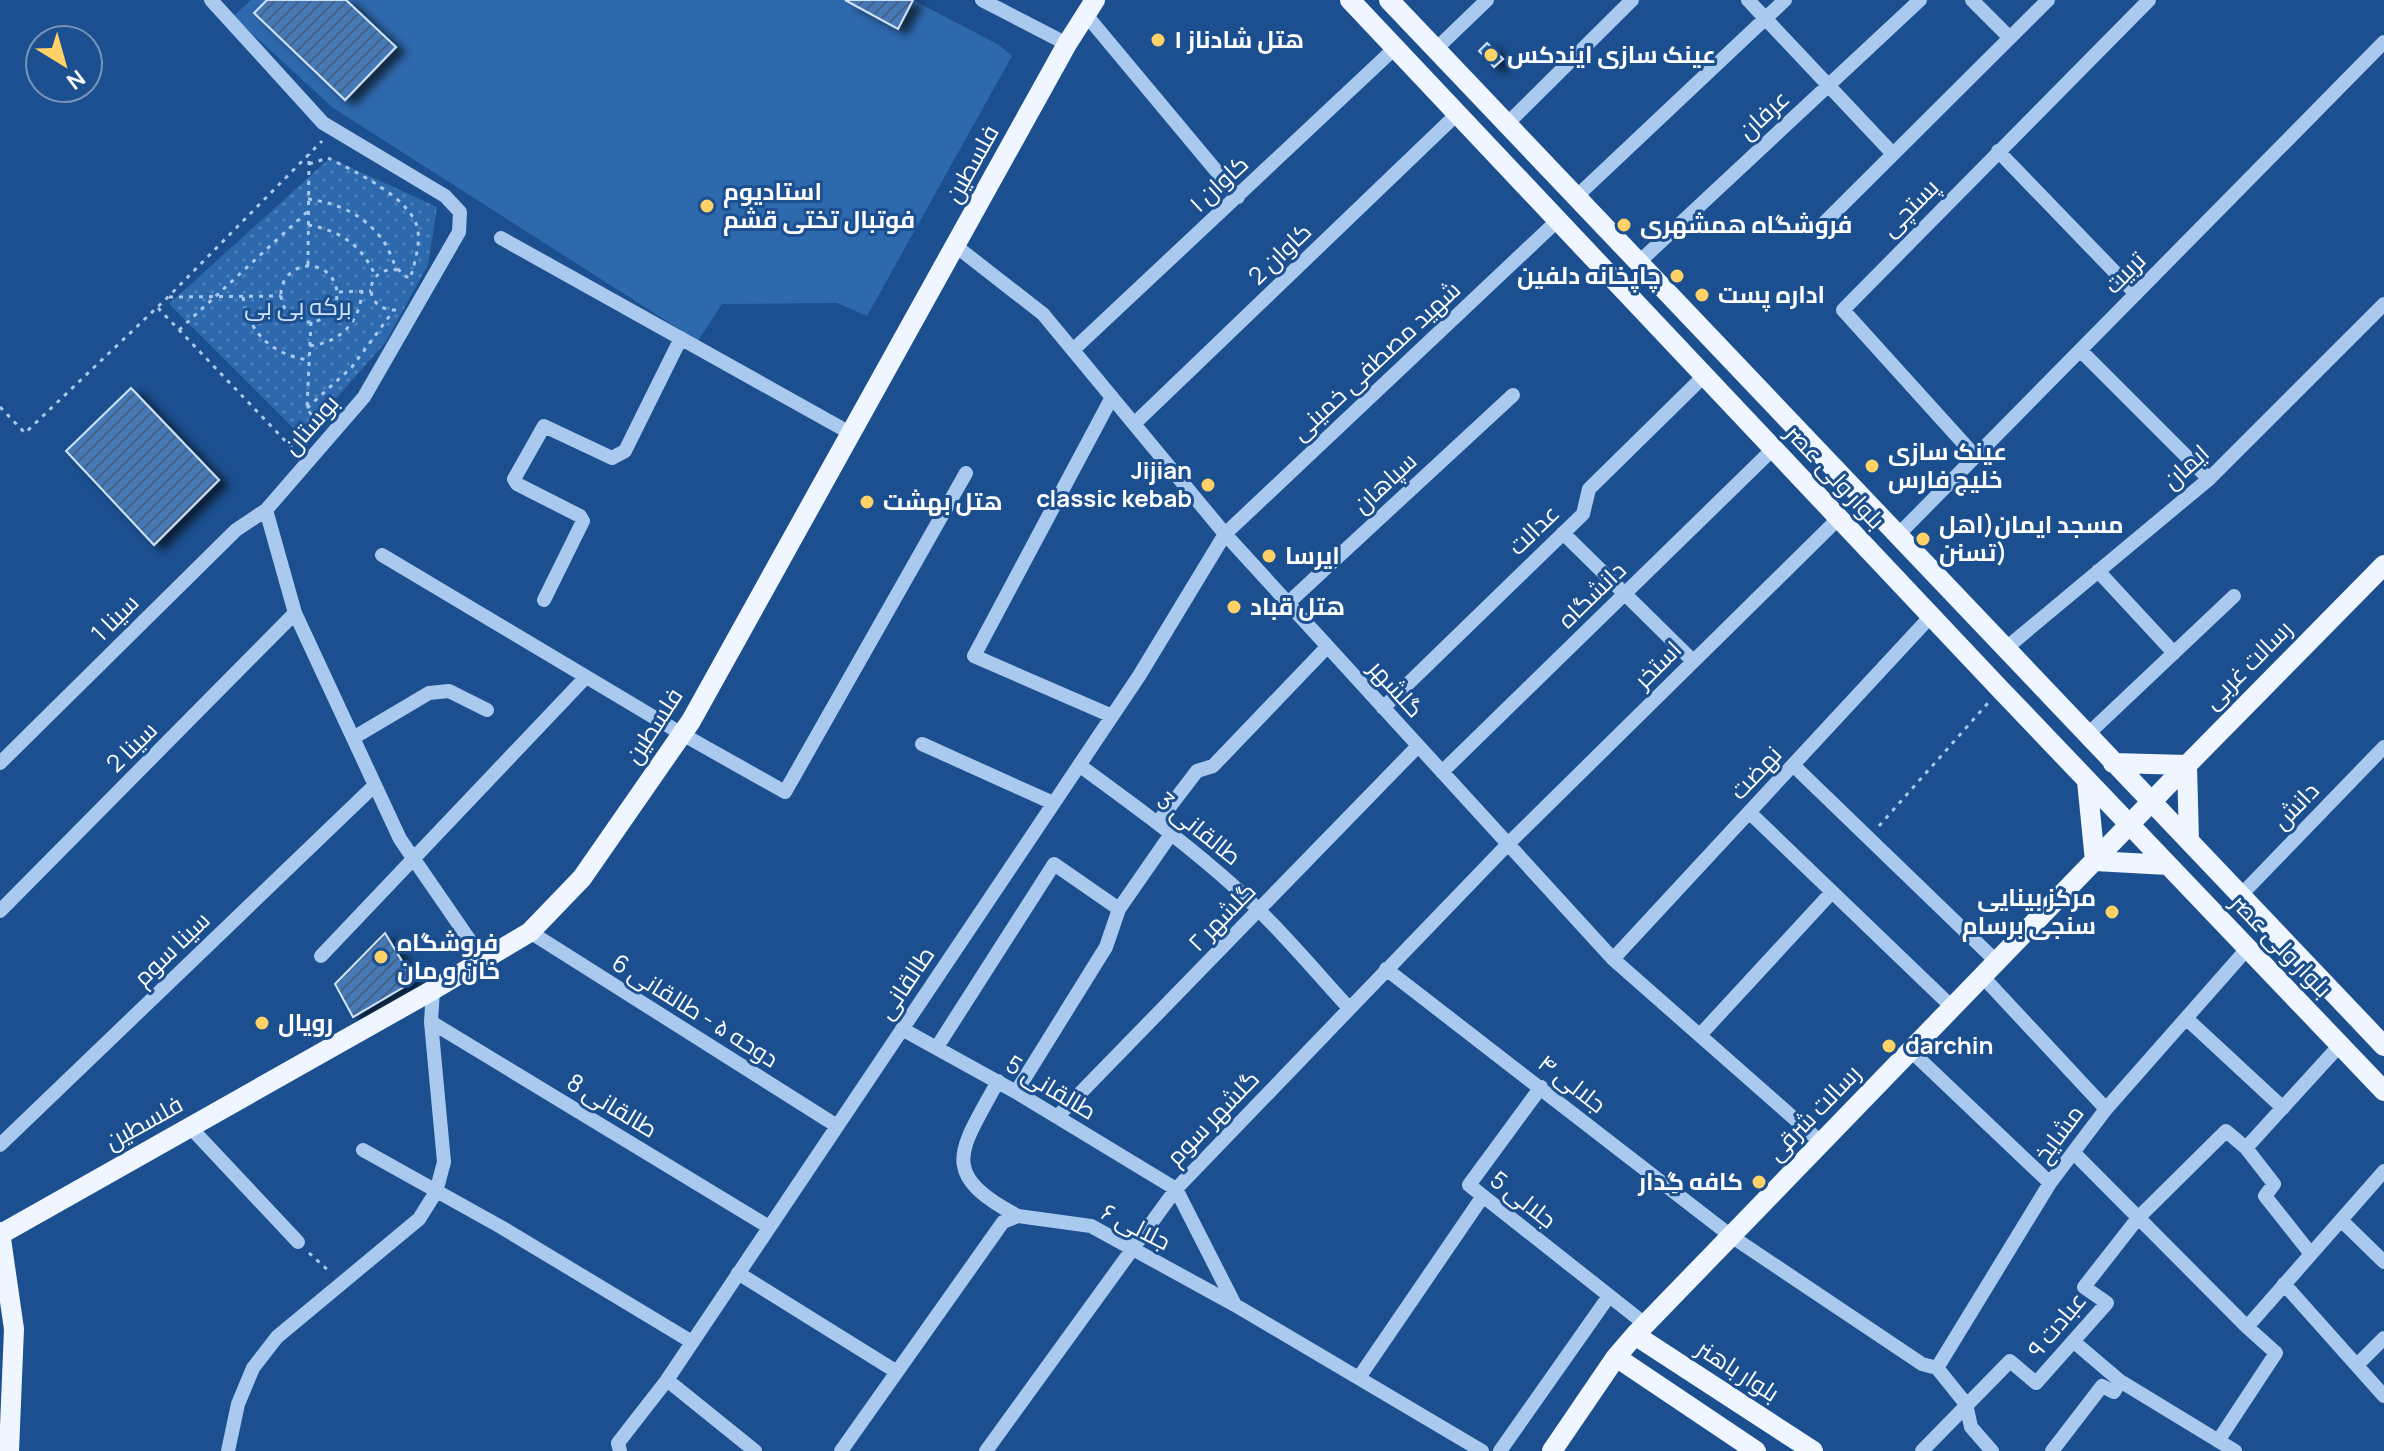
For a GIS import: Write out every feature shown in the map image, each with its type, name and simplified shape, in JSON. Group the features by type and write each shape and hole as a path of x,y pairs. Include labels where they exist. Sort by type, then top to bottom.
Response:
{"main road":[{"name":"بلوار ولی عصر","path":"1350,0 2384,1091"},
{"name":"بلوار ولی عصر","path":"1389,0 2384,1046"},
{"name":"فلسطین","path":"0,1233 484,961 530,932 582,878 682,734 957,247 1067,44 1091,8"},
{"name":"رسالت غربی","path":"2130,825 2384,565"},
{"path":"2113,763 2187,765 2189,841"},
{"path":"2087,781 2095,861 2168,865"},
{"name":"رسالت شرقی","path":"1552,1451 1616,1357 1640,1330 2130,825"},
{"path":"0,1233 14,1329 9,1451"},
{"name":"بلوار باهنر","path":"1640,1330 1813,1451"},
{"path":"1616,1357 1756,1451"}],"street":[{"name":"بوستان","path":"211,0 323,123 445,196 460,212 459,232 364,397 266,510"},
{"path":"982,0 1067,44"},
{"path":"1436,49 1487,0"},
{"path":"1506,125 1632,0"},
{"path":"1748,0 1893,154"},
{"path":"1576,197 1785,0"},
{"name":"عرفان","path":"1638,263 1920,0"},
{"path":"1972,0 2010,38"},
{"path":"1825,222 2048,0"},
{"name":"پستچی","path":"1975,456 1843,310 2149,0"},
{"path":"1091,8 1238,197"},
{"name":"تربیت","path":"1897,536 2384,42"},
{"name":"کاوان ۱","path":"1073,350 1395,48"},
{"name":"کاوان 2","path":"1134,424 1456,115"},
{"path":"1998,151 2136,294"},
{"name":"شهید مصطفی خمینی","path":"1225,534 1557,221"},
{"path":"501,238 852,434"},
{"name":"گلشهر","path":"957,247 1043,314 1225,534 1613,959 1822,1143"},
{"name":"ایمان","path":"2005,649 2209,479 2384,304"},
{"path":"544,600 583,521 580,516 515,482 520,466 544,426 612,458 619,457 625,451 681,338"},
{"path":"2080,350 2209,479"},
{"name":"عدالت","path":"1383,708 1583,514 1589,489 1704,376"},
{"name":"سپاهان","path":"1288,603 1513,395"},
{"path":"1112,397 974,656 1112,716"},
{"name":"دانشگاه","path":"1442,772 1773,449"},
{"path":"382,555 785,792 966,473"},
{"path":"266,510 295,613 400,839 484,961"},
{"name":"سینا 1","path":"0,763 236,530 266,510"},
{"name":"استخر","path":"1508,844 1839,518"},
{"path":"1563,533 1693,661"},
{"name":"طالقانی","path":"620,1451 618,1443 667,1380 1112,716 1225,534"},
{"path":"2098,571 2174,653"},
{"path":"2087,735 2234,596"},
{"name":"سینا 2","path":"0,911 295,613"},
{"name":"نهضت","path":"1613,959 1931,616"},
{"path":"1158,822 1197,771 1213,766 1327,647"},
{"path":"321,956 586,677"},
{"path":"353,738 429,693 449,691 487,710"},
{"path":"922,744 1053,803"},
{"name":"گلشهر ۲","path":"1057,1117 1418,746"},
{"name":"دانش","path":"2240,896 2382,754"},
{"name":"طالقانی 3","path":"1079,765 1158,822 1259,911 1348,1007"},
{"path":"1793,765 1868,838 1990,969 2106,1109"},
{"name":"سینا سوم","path":"0,1145 375,785"},
{"path":"1749,812 1953,1008"},
{"path":"1016,1092 1106,947 1119,909 1171,834"},
{"name":"گلشهر سوم","path":"986,1451 1176,1189 1508,844"},
{"path":"937,1047 1054,864 1119,909"},
{"path":"1700,1035 1832,892"},
{"name":"دوحه ۵ - طالقانی 6","path":"530,932 837,1126"},
{"name":"مشایخ","path":"1937,1368 2050,1183 2106,1109 2247,949"},
{"name":"جلالی ۴","path":"1386,969 1731,1236 1922,1364 1937,1368"},
{"path":"228,1451 238,1404 253,1368 277,1337 419,1219 436,1192 444,1162 431,1022 433,990"},
{"path":"2187,1019 2283,1108"},
{"name":"طالقانی 8","path":"431,1022 769,1227"},
{"name":"طالقانی 5","path":"902,1029 998,1081 1176,1189"},
{"path":"2311,1254 2265,1196 2274,1184 2246,1148 2340,1045"},
{"path":"1911,1051 2050,1183"},
{"path":"998,1081 968,1137 962,1156 964,1172 973,1187 1018,1216"},
{"name":"جلالی 5","path":"1541,1087 1469,1185 1609,1296 1640,1330"},
{"path":"190,1127 298,1242"},
{"name":"عبادت ۹","path":"1922,1451 2010,1361 2036,1383 2107,1303 2084,1287 2138,1218 2226,1131 2246,1148"},
{"path":"363,1150 501,1227 692,1342"},
{"path":"2074,1153 2276,1353 2218,1441"},
{"path":"2247,1327 2384,1171"},
{"path":"1176,1189 1235,1305"},
{"path":"1360,1376 1483,1196"},
{"path":"841,1451 1003,1222 1018,1216"},
{"name":"جلالی ۶","path":"1018,1216 1091,1226 1360,1376 1482,1451"},
{"path":"2341,1220 2384,1262"},
{"path":"738,1273 897,1372"},
{"path":"2284,1284 2384,1396"},
{"path":"1500,1451 1609,1296"},
{"path":"2357,1365 2384,1338"},
{"path":"2073,1341 2120,1381 2235,1451"},
{"path":"1937,1368 1966,1404 1971,1427 1992,1451"},
{"path":"667,1380 755,1451"},
{"path":"2052,1451 2102,1386 2114,1392 2120,1381"}],"path":[{"path":"0,407 25,433 168,297 333,129"},
{"path":"308,265 309,154"},
{"path":"309,164 328,158 379,184 412,217 417,227 418,243 410,280"},
{"path":"308,199 339,206 366,222 386,243 398,270 410,280 413,288"},
{"path":"179,330 308,211"},
{"path":"308,225 332,231 353,244 363,253 376,276"},
{"path":"308,265 325,270 336,283 338,292 337,301 328,316 311,322 294,318 287,312 281,296 285,278 299,267 308,265"},
{"path":"398,270 386,270 376,276 371,291 378,306 393,311 401,309"},
{"path":"310,346 332,341 350,328 359,311 362,291"},
{"path":"338,292 371,291"},
{"path":"243,296 248,319 262,339 283,354 309,360"},
{"path":"168,297 281,296"},
{"path":"158,308 307,464"},
{"path":"307,408 352,367 393,311"},
{"path":"311,322 307,408 327,440"},
{"path":"1868,838 2000,689"},
{"path":"298,1242 341,1283"}],"green space":[{"name":"استادیوم فوتبال تختی قشم","path":"251,0 913,0 999,45 1012,56 867,316 837,303 722,304 698,341 333,108 233,16"},
{"name":"برکه بی بی","path":"330,158 437,207 428,265 385,343 302,437 169,304"}],"building":[{"path":"267,0 346,0 396,47 345,100 254,13"},
{"path":"845,0 913,0 898,29"},
{"name":"عینک سازی ایندکس","path":"1487,43 1503,59 1494,67 1479,51"},
{"path":"131,388 219,480 154,545 66,451"},
{"name":"فروشگاه خان و مان","path":"385,933 414,981 353,1017 335,984"}],"place":[{"name":"هتل شادناز ۱","path":"1158,40"},
{"name":"عینک سازی ایندکس","path":"1491,55"},
{"name":"استادیوم فوتبال تختی قشم","path":"707,206"},
{"name":"فروشگاه همشهری","path":"1624,225"},
{"name":"چاپخانه دلفین","path":"1677,276"},
{"name":"اداره پست","path":"1702,295"},
{"name":"عینک سازی خلیج فارس","path":"1872,466"},
{"name":"Jijian classic kebab","path":"1208,485"},
{"name":"هتل بهشت","path":"867,502"},
{"name":"مسجد ایمان(اهل تسنن)","path":"1923,539"},
{"name":"ایرسا","path":"1269,556"},
{"name":"هتل قباد","path":"1234,607"},
{"name":"مرکز بینایی سنجی برسام","path":"2112,912"},
{"name":"فروشگاه خان و مان","path":"381,957"},
{"name":"رویال","path":"262,1023"},
{"name":"darchin","path":"1889,1046"},
{"name":"کافه گِدار","path":"1759,1182"}]}
